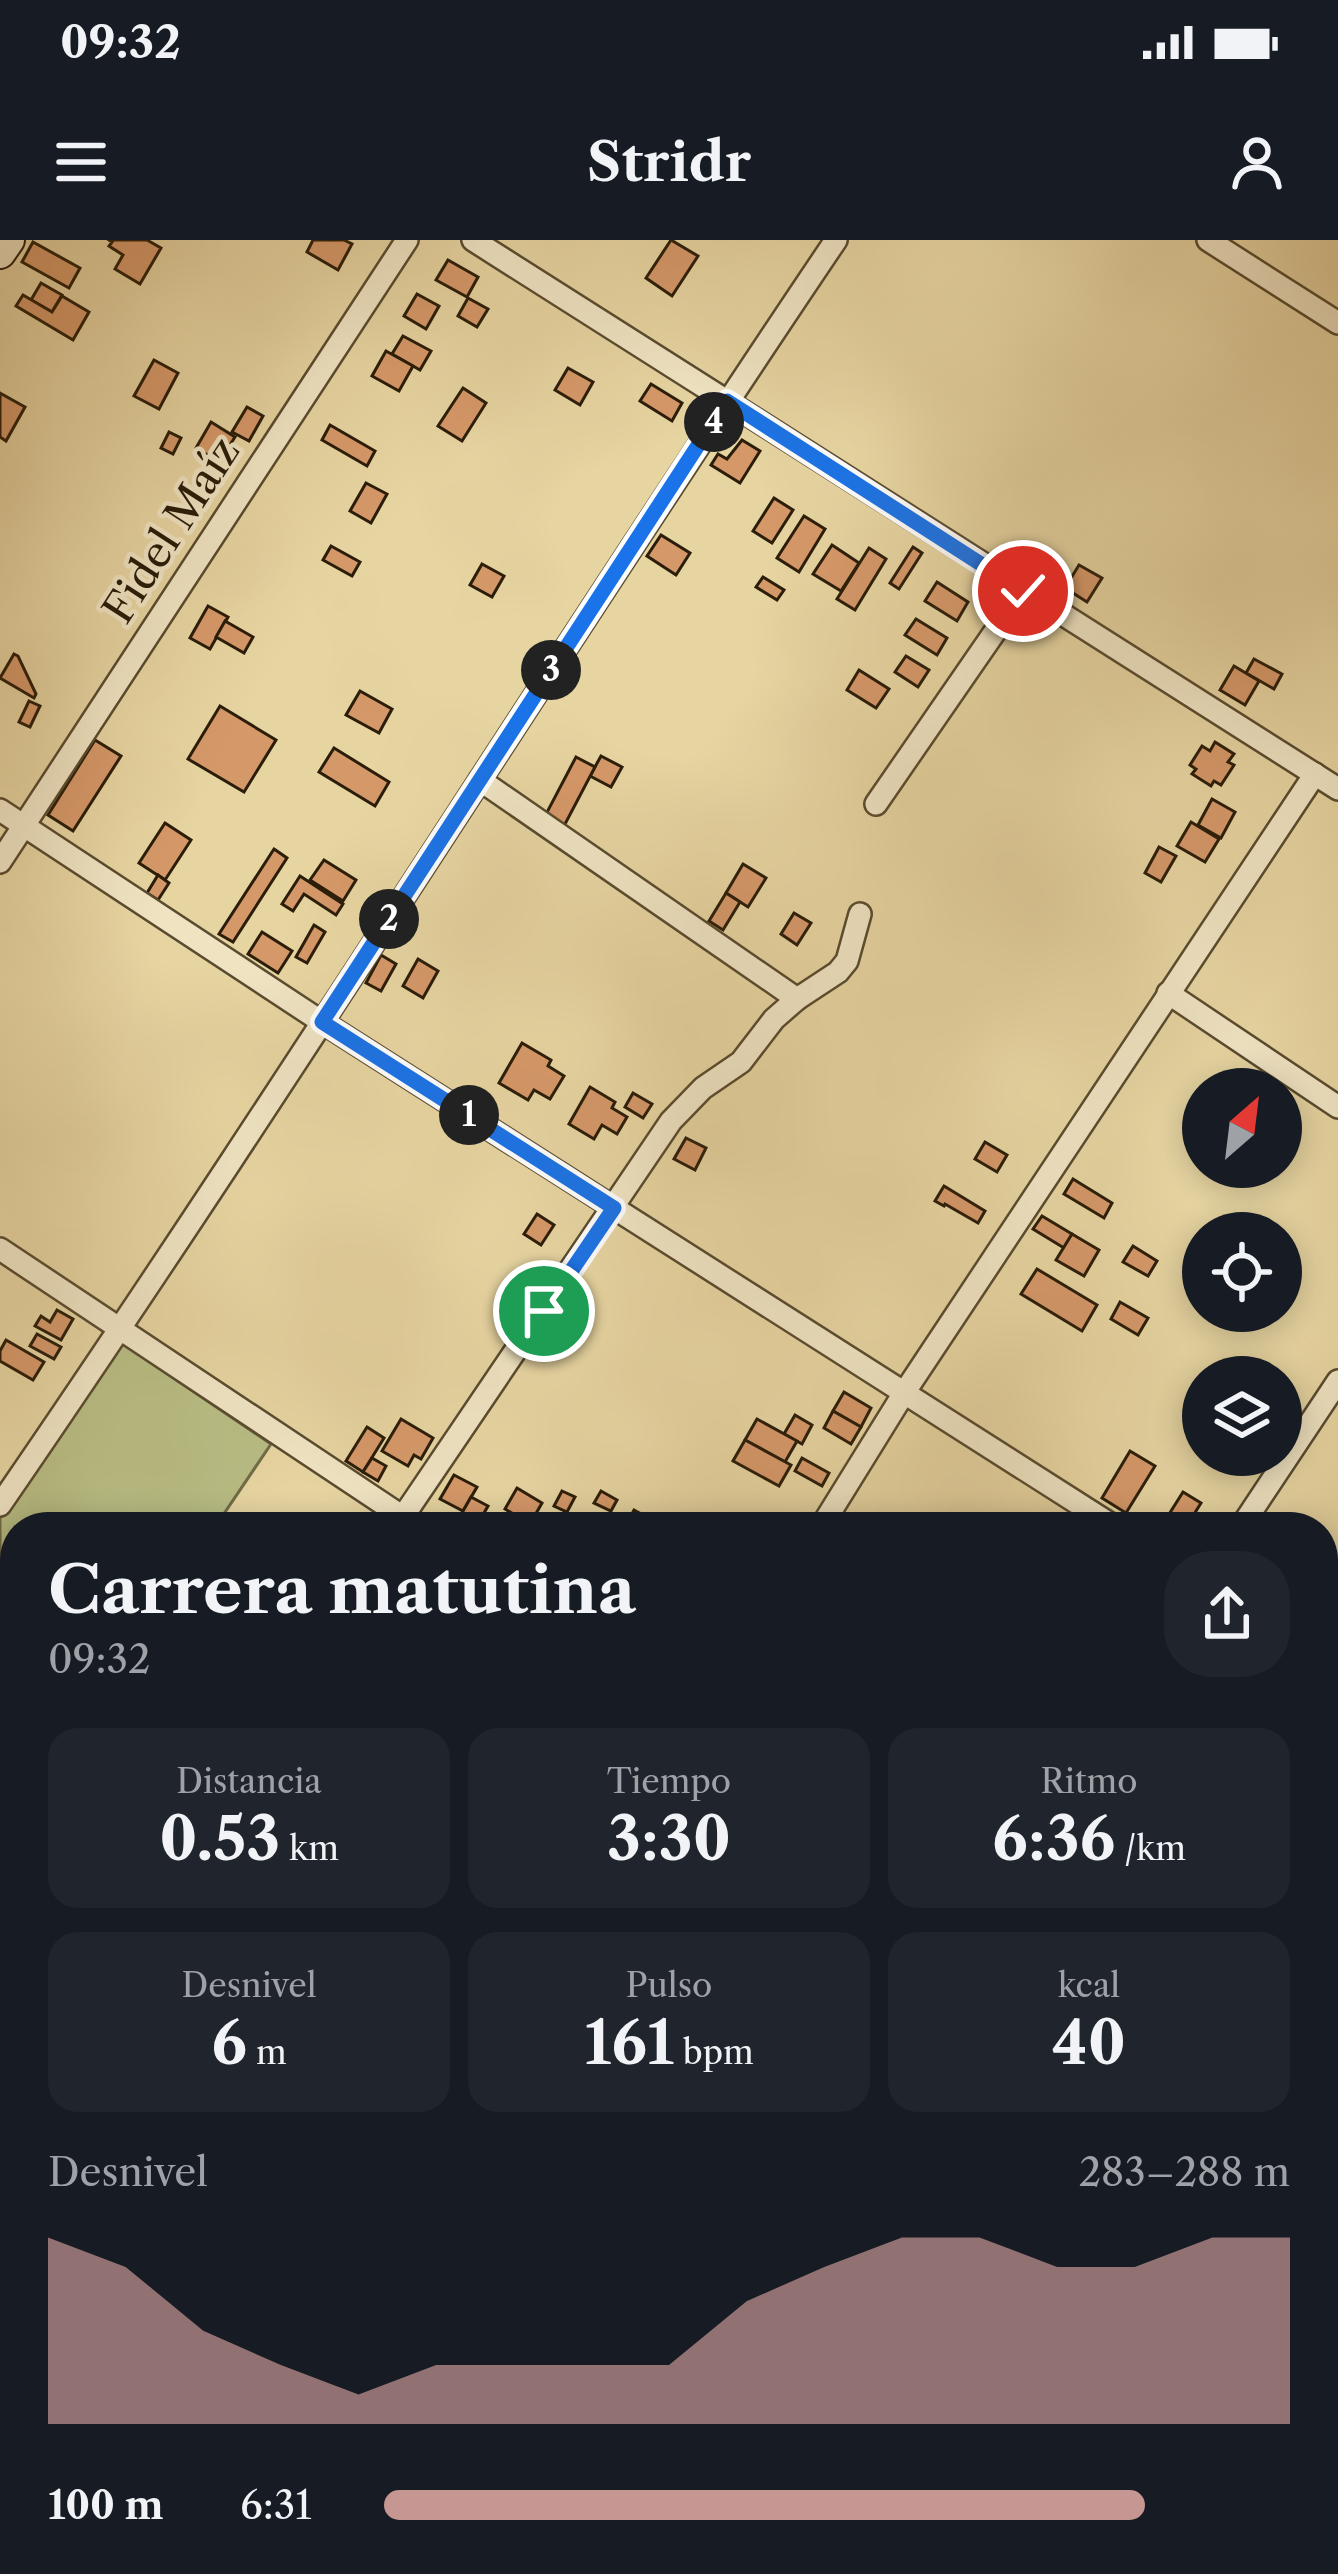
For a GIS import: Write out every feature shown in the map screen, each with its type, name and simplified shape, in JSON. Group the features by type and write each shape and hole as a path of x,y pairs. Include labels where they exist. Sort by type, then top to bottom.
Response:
{"main road":[{"path":"0,254 9,240"}],"street":[{"name":"Fidel Maíz","path":"0,862 407,240"},
{"path":"473,240 1338,789"},
{"path":"0,1505 836,240"},
{"path":"1208,240 1338,323"},
{"path":"1244,262 1259,240"},
{"path":"876,804 1023,591"},
{"path":"830,1512 904,1393 1315,774"},
{"path":"480,780 797,999"},
{"path":"0,810 322,1022 1091,1512"},
{"path":"414,1512 671,1120 703,1088 741,1062 774,1019 838,972 847,961 860,914"},
{"path":"1168,993 1338,1107"},
{"path":"0,1249 388,1512"},
{"path":"1251,1512 1338,1381"}],"green space":[{"path":"119,1341 271,1444 225,1512 1,1512"}],"building":[{"path":"109,240 147,240 161,248 140,284 115,269 123,255 109,246"},
{"path":"313,240 352,244 338,270 307,252"},
{"path":"671,240 698,256 672,296 646,278"},
{"path":"33,242 80,268 69,288 22,262"},
{"path":"448,260 478,277 467,297 436,280"},
{"path":"41,283 62,295 52,312 31,300"},
{"path":"417,294 439,306 426,329 404,316"},
{"path":"23,295 52,312 62,296 89,312 73,340 16,306"},
{"path":"468,298 488,309 477,327 458,316"},
{"path":"403,336 431,351 420,370 392,354"},
{"path":"386,351 413,366 399,391 372,376"},
{"path":"154,360 178,373 159,409 134,396"},
{"path":"568,368 593,382 580,405 555,390"},
{"path":"651,384 682,403 672,421 640,401"},
{"path":"463,388 486,403 462,441 438,426"},
{"path":"0,393 25,407 6,441 0,437"},
{"path":"247,407 263,416 249,441 232,432"},
{"path":"211,422 235,437 219,462 196,448"},
{"path":"330,425 375,451 367,466 322,440"},
{"path":"169,432 181,438 173,454 161,448"},
{"path":"742,440 760,451 740,483 711,465 718,454 727,459"},
{"path":"366,483 387,494 371,523 350,511"},
{"path":"774,498 793,510 772,543 753,531"},
{"path":"804,516 825,529 799,572 777,558"},
{"path":"661,535 690,553 676,575 647,556"},
{"path":"832,545 859,563 841,591 813,574"},
{"path":"331,546 360,562 352,576 323,560"},
{"path":"913,547 922,553 899,589 890,583"},
{"path":"869,548 886,559 855,610 837,599"},
{"path":"482,564 504,576 492,597 470,585"},
{"path":"1079,565 1102,578 1087,602 1065,588"},
{"path":"763,577 784,590 777,600 756,587"},
{"path":"937,582 968,602 957,621 925,601"},
{"path":"208,606 228,617 210,649 190,638"},
{"path":"916,619 947,638 937,655 905,635"},
{"path":"225,621 253,637 244,653 216,637"},
{"path":"14,654 36,694 34,698 0,678"},
{"path":"906,656 929,670 918,687 895,672"},
{"path":"1254,659 1282,674 1274,689 1246,673"},
{"path":"1234,666 1259,681 1245,705 1220,690"},
{"path":"859,670 889,689 876,708 847,690"},
{"path":"360,691 392,709 379,733 346,715"},
{"path":"29,701 40,706 30,727 19,722"},
{"path":"220,706 276,740 244,792 188,759"},
{"path":"95,740 121,756 73,831 48,815"},
{"path":"1215,742 1234,754 1228,762 1234,765 1221,785 1214,781 1211,786 1192,774 1196,769 1190,765 1202,746 1210,751"},
{"path":"334,748 389,782 375,806 319,772"},
{"path":"601,756 622,767 611,787 590,776"},
{"path":"576,757 595,767 564,826 545,816"},
{"path":"1212,799 1235,812 1221,838 1198,825"},
{"path":"1191,822 1219,839 1205,862 1177,846"},
{"path":"165,823 191,840 165,880 139,863"},
{"path":"1159,847 1176,856 1161,882 1145,873"},
{"path":"274,849 287,858 233,942 219,934"},
{"path":"324,860 356,880 343,901 310,880"},
{"path":"743,864 766,878 748,907 726,893"},
{"path":"158,875 169,883 158,900 147,893"},
{"path":"300,876 343,904 336,915 304,894 293,911 282,904"},
{"path":"726,893 740,902 723,930 709,921"},
{"path":"794,913 811,923 797,945 781,934"},
{"path":"314,925 325,932 307,963 296,957"},
{"path":"262,932 292,951 278,973 248,954"},
{"path":"381,955 396,964 381,991 366,983"},
{"path":"418,959 438,971 423,998 403,986"},
{"path":"522,1043 551,1060 548,1066 564,1076 550,1099 534,1090 528,1100 499,1083"},
{"path":"590,1087 615,1102 612,1108 627,1117 617,1134 602,1125 594,1139 569,1124"},
{"path":"633,1093 652,1104 643,1118 625,1107"},
{"path":"686,1138 706,1148 695,1170 674,1159"},
{"path":"985,1142 1007,1155 997,1172 975,1159"},
{"path":"1073,1179 1112,1203 1104,1218 1064,1194"},
{"path":"944,1186 985,1211 978,1223 935,1201"},
{"path":"537,1214 554,1225 541,1245 524,1234"},
{"path":"1042,1216 1072,1234 1064,1248 1033,1229"},
{"path":"1072,1234 1099,1250 1084,1276 1056,1260"},
{"path":"1133,1246 1157,1261 1148,1276 1123,1262"},
{"path":"1037,1269 1097,1305 1082,1331 1021,1294"},
{"path":"1120,1302 1148,1318 1138,1335 1111,1319"},
{"path":"57,1310 73,1319 61,1340 35,1326 41,1316 50,1322"},
{"path":"37,1334 61,1347 54,1359 30,1346"},
{"path":"6,1340 44,1362 33,1380 0,1361"},
{"path":"844,1392 871,1408 861,1427 833,1411"},
{"path":"833,1411 861,1427 851,1444 824,1428"},
{"path":"795,1415 812,1425 802,1444 784,1434"},
{"path":"401,1419 433,1438 421,1459 414,1455 408,1466 382,1451"},
{"path":"757,1419 797,1441 785,1462 745,1440"},
{"path":"367,1427 384,1438 363,1472 346,1461"},
{"path":"745,1440 791,1465 779,1486 733,1461"},
{"path":"1130,1451 1155,1466 1127,1512 1102,1498"},
{"path":"372,1458 386,1466 378,1481 363,1472"},
{"path":"802,1458 829,1473 822,1486 795,1471"},
{"path":"454,1475 477,1487 463,1511 440,1499"},
{"path":"517,1488 542,1503 537,1512 505,1509"},
{"path":"562,1491 575,1497 567,1512 554,1506"},
{"path":"601,1491 617,1500 611,1511 594,1503"},
{"path":"1183,1492 1201,1503 1195,1512 1170,1512"},
{"path":"471,1497 488,1506 485,1512 462,1512"}],"route":[{"path":"544,1311 614,1208 322,1022 727,401 1023,591"}]}
